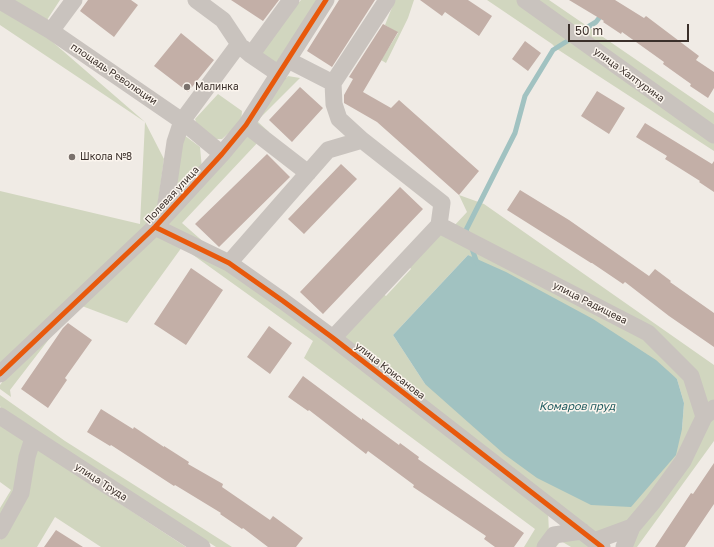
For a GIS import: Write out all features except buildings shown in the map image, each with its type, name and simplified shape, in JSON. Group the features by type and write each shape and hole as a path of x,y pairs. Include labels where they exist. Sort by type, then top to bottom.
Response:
{"street":[{"path":"51,31 74,0"},
{"path":"196,0 223,20 245,49 283,67 333,82"},
{"path":"160,222 176,142 182,121 245,49 291,0"},
{"name":"Полевая улица","path":"0,374 160,222 222,154 246,125 326,0"},
{"path":"333,338 439,225 442,203 362,140 338,119 334,104 333,82 387,0"},
{"name":"улица Халтурина","path":"525,0 714,135"},
{"name":"площадь Революции","path":"0,1 51,31 182,121 222,154"},
{"path":"246,125 308,173"},
{"path":"230,263 328,150 362,140"},
{"name":"улица Крисанова","path":"160,222 230,263 333,338 593,540"},
{"name":"улица Радищева","path":"439,225 648,333 691,376 709,412 683,461 653,502 632,527 593,540 549,541"},
{"name":"улица Труда","path":"0,416 202,547"},
{"path":"0,531 22,493 27,457 33,438"},
{"path":"549,541 554,509"},
{"path":"624,547 632,527"}],"green space":[{"path":"12,0 60,0 47,20"},
{"path":"301,0 317,0 275,65 259,54 271,33"},
{"path":"395,0 414,0 408,18 386,63 381,60 398,33 385,25"},
{"path":"487,0 520,0 714,139 714,151 557,49 552,44"},
{"path":"533,0 549,0 714,113 714,131"},
{"path":"0,9 48,38 145,122 0,25"},
{"path":"288,76 300,78 257,121 269,132 267,134 257,128 255,119 279,85"},
{"path":"218,94 242,111 241,122 222,139 213,139 199,130 195,119"},
{"path":"145,122 164,159 156,218 0,366 0,191 140,224"},
{"path":"184,135 200,147 202,169 174,200"},
{"path":"244,136 260,140 182,223 215,252 167,226"},
{"path":"459,195 484,204 714,365 714,401 705,410 650,331 453,227 467,212"},
{"path":"441,229 645,337 688,379 699,418 681,459 628,524 597,534 345,342 344,334 382,293 386,296 411,269 407,264","holes":["468,255 677,379 684,403 682,429 425,384 393,335"]},
{"path":"156,234 184,245 240,277 332,341 548,510 549,534 540,547 524,547 535,529 304,358 313,341 182,247 127,323 82,306 63,321 10,390 11,397 0,389 0,385 9,373 62,320"},
{"path":"0,395 65,441 232,547 216,547 1,409"},
{"path":"714,413 714,441 637,547 626,547"},
{"path":"0,425 26,442 17,491 0,522 0,508 11,490 0,482"},
{"path":"37,449 186,547 101,547 55,517 37,547 0,547 0,540 26,496"},
{"path":"582,535 597,547 571,547 561,541 556,547 550,547 556,538"}],"water":[{"name":"Комаров пруд","path":"468,255 506,272 593,319 656,360 677,379 684,403 682,429 676,455 631,507 591,505 537,478 504,454 425,384 393,335"}],"waterway":[{"path":"578,33 596,22 603,13"},
{"path":"468,235 466,230 515,133 525,96 553,50 572,38"},
{"path":"471,246 477,263"}],"cycle path":[{"path":"0,374 155,227 222,154 246,125 326,0"},
{"path":"155,227 229,263 283,301 333,338 602,547"}],"place":[{"name":"Малинка","path":"187,87"},
{"name":"Школа №8","path":"72,157"}]}
